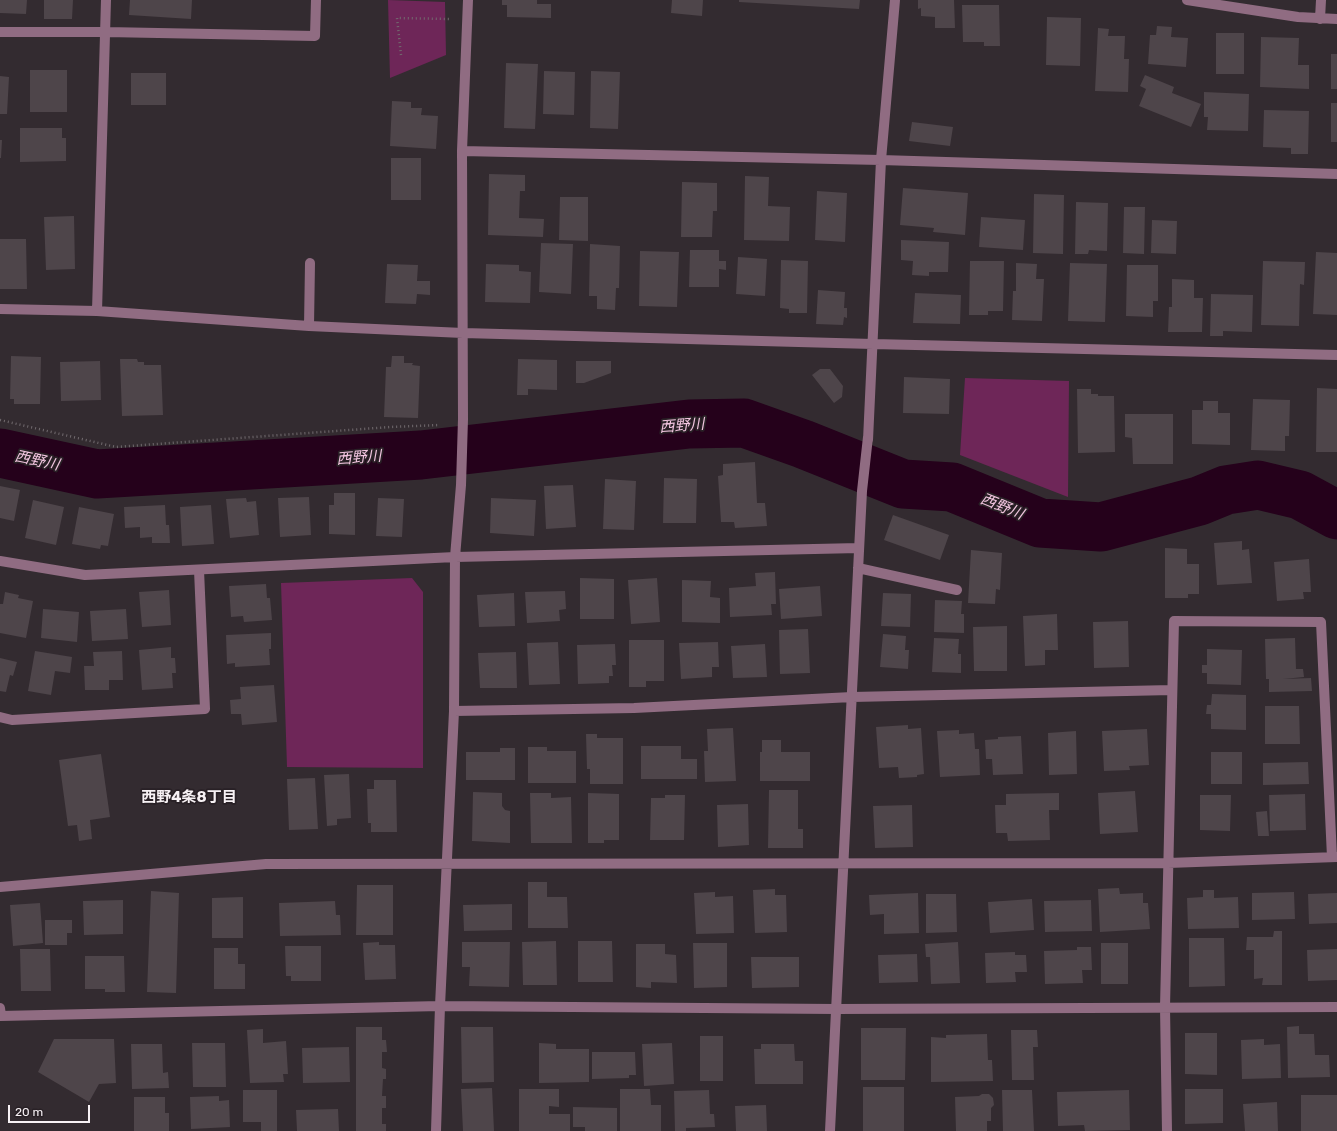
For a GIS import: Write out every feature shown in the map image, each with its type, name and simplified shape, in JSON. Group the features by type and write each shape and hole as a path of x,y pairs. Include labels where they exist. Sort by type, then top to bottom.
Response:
{"street":[{"path":"97,311 106,0"},
{"path":"0,32 106,32 315,36 316,0"},
{"path":"436,1131 440,1006 454,711 455,557 461,485 463,332 462,151 468,0"},
{"path":"830,1131 862,491 868,438 882,160 895,0"},
{"path":"1187,0 1298,17 1337,19"},
{"path":"1320,19 1321,0"},
{"path":"462,151 882,160 1337,174"},
{"path":"309,326 310,263"},
{"path":"0,309 97,311 309,326 463,332 873,344 1337,355"},
{"path":"0,561 84,575 455,557 859,548"},
{"path":"858,568 957,590"},
{"path":"0,717 12,720 205,709 199,570"},
{"path":"0,887 266,864 1168,863 1334,857 1321,622 1174,621 1172,690 1168,863 1165,1007 1167,1131"},
{"path":"454,711 634,708 852,697 1172,690"},
{"path":"0,1008 1,1016 440,1006 836,1009 1337,1007"}],"path":[{"path":"401,55 397,18 468,20"},
{"path":"0,420 116,447 390,426 440,425"}],"shaded area":[{"path":"388,0 445,2 446,55 390,78"},
{"path":"965,378 1069,381 1068,497 960,455"},
{"path":"412,578 423,592 423,768 287,767 281,583"}],"building":[{"path":"0,0 27,0 26,14 0,13"},
{"path":"44,0 73,0 72,19 44,19"},
{"path":"130,0 192,0 191,19 129,15"},
{"path":"502,0 537,0 537,4 551,4 551,18 507,17 507,5 502,5"},
{"path":"672,0 703,0 702,16 671,13"},
{"path":"739,0 860,0 859,9 739,2"},
{"path":"918,0 954,0 955,28 935,28 935,17 921,16 921,8 918,9"},
{"path":"962,5 999,5 1000,46 984,46 984,42 963,42"},
{"path":"1047,17 1081,18 1080,66 1046,65"},
{"path":"1157,26 1172,27 1171,37 1188,38 1186,67 1148,64 1150,35 1156,35"},
{"path":"1098,28 1109,29 1108,36 1125,36 1124,59 1129,59 1128,92 1095,91"},
{"path":"1216,33 1244,33 1244,74 1216,74"},
{"path":"1261,37 1299,38 1298,65 1309,65 1309,89 1260,87"},
{"path":"1331,54 1337,54 1337,89 1331,89"},
{"path":"506,63 538,64 535,129 504,128"},
{"path":"30,70 67,70 67,112 30,112"},
{"path":"544,71 575,72 574,115 543,114"},
{"path":"591,71 620,72 618,129 590,128"},
{"path":"131,73 166,73 166,105 131,105"},
{"path":"1145,75 1174,87 1172,93 1201,104 1191,127 1139,106 1146,89 1140,86"},
{"path":"0,76 9,77 7,114 0,114"},
{"path":"1204,92 1249,94 1248,131 1207,130 1208,117 1204,117"},
{"path":"392,101 411,102 411,108 422,108 421,115 438,116 436,149 390,146"},
{"path":"1331,103 1337,103 1337,142 1331,142"},
{"path":"1264,110 1309,111 1308,154 1291,154 1291,148 1263,147"},
{"path":"912,122 953,127 950,146 909,141"},
{"path":"20,128 62,128 62,138 66,138 66,161 20,162"},
{"path":"0,140 2,140 1,158 0,158"},
{"path":"391,158 421,158 421,200 391,200"},
{"path":"489,174 525,175 525,191 520,191 519,218 544,219 543,237 488,235"},
{"path":"745,176 769,177 768,206 790,207 789,241 744,240"},
{"path":"682,182 717,183 717,211 713,211 712,237 681,237"},
{"path":"903,188 968,193 965,235 933,232 934,228 900,225"},
{"path":"817,191 847,193 845,242 815,240"},
{"path":"1034,194 1064,195 1063,254 1033,253"},
{"path":"560,197 588,197 588,241 559,240"},
{"path":"1076,202 1108,203 1107,251 1089,250 1088,254 1075,254"},
{"path":"1124,207 1145,207 1144,254 1123,253"},
{"path":"74,216 75,269 46,270 44,217"},
{"path":"981,217 1025,220 1023,250 979,247"},
{"path":"1152,220 1177,221 1176,254 1151,253"},
{"path":"0,239 26,239 27,289 0,289"},
{"path":"901,240 949,242 948,272 929,272 929,276 912,275 913,261 901,260"},
{"path":"541,243 573,244 571,294 539,292"},
{"path":"590,244 620,246 619,288 616,288 615,310 597,309 597,296 589,296"},
{"path":"690,250 719,250 719,261 726,261 726,270 719,269 719,287 689,287"},
{"path":"640,251 679,252 677,307 639,306"},
{"path":"1316,252 1337,253 1337,315 1313,314"},
{"path":"738,257 767,259 765,296 736,294"},
{"path":"781,260 808,261 807,313 789,313 789,309 780,308"},
{"path":"970,261 1004,261 1003,311 988,311 988,315 969,315"},
{"path":"1263,261 1305,262 1304,285 1300,284 1299,326 1261,325"},
{"path":"1016,263 1037,264 1036,279 1044,279 1042,321 1012,320 1013,291 1016,291"},
{"path":"1070,263 1107,264 1105,322 1068,321"},
{"path":"387,264 418,265 417,281 430,281 430,295 417,294 416,304 385,303"},
{"path":"486,264 519,265 519,271 531,272 530,303 485,302"},
{"path":"1127,265 1158,265 1158,301 1153,301 1153,317 1126,316"},
{"path":"1172,279 1194,280 1194,298 1203,298 1202,332 1168,332 1169,307 1172,307"},
{"path":"818,290 845,292 844,308 847,308 847,318 844,317 843,325 816,324"},
{"path":"915,293 961,295 960,324 913,323"},
{"path":"1211,294 1253,295 1252,332 1223,331 1223,336 1210,336"},
{"path":"11,356 41,357 40,404 14,404 14,399 10,399"},
{"path":"392,356 404,356 404,363 413,363 412,365 420,366 418,418 384,417 386,367 391,367"},
{"path":"120,359 137,359 138,362 144,362 144,365 161,365 163,415 122,416"},
{"path":"518,359 557,360 557,390 528,389 528,395 517,395"},
{"path":"100,361 101,400 61,401 60,362"},
{"path":"576,361 611,361 611,373 584,383 576,383"},
{"path":"820,369 830,369 843,386 842,397 834,403 812,375"},
{"path":"904,377 950,379 949,414 903,413"},
{"path":"1317,388 1337,389 1337,452 1316,452"},
{"path":"1077,389 1091,389 1091,394 1098,394 1098,396 1114,396 1115,452 1078,453"},
{"path":"1253,399 1290,400 1289,436 1285,436 1285,451 1251,450"},
{"path":"1203,401 1218,401 1218,413 1230,413 1230,445 1192,444 1192,410 1203,410"},
{"path":"1125,414 1173,414 1173,464 1133,464 1132,438 1125,437"},
{"path":"755,462 757,503 765,503 767,526 735,528 734,522 721,522 718,476 723,475 723,464"},
{"path":"664,478 697,479 696,523 663,523"},
{"path":"605,479 636,481 634,530 603,529"},
{"path":"573,485 576,527 546,529 544,486"},
{"path":"0,486 20,490 14,521 0,518"},
{"path":"334,493 355,493 355,535 329,534 329,505 334,505"},
{"path":"309,497 311,535 280,537 278,498"},
{"path":"246,498 247,502 256,501 259,535 230,538 226,499"},
{"path":"378,498 404,499 402,537 376,536"},
{"path":"491,498 536,500 534,536 490,533"},
{"path":"33,500 64,507 56,545 25,538"},
{"path":"165,505 166,525 169,525 170,543 152,543 152,537 140,538 140,527 125,528 124,507"},
{"path":"211,505 214,544 182,546 180,507"},
{"path":"79,507 114,514 108,546 101,545 100,549 72,544"},
{"path":"893,515 949,535 940,560 884,540"},
{"path":"1242,541 1242,550 1249,549 1252,583 1217,585 1214,543"},
{"path":"1165,548 1187,549 1187,564 1199,564 1199,594 1188,594 1188,598 1165,598"},
{"path":"971,550 1002,553 1000,590 996,589 995,604 968,603"},
{"path":"1309,559 1311,592 1303,592 1304,599 1277,601 1274,562"},
{"path":"775,572 776,604 771,604 772,615 730,617 729,588 756,586 755,573"},
{"path":"580,578 614,579 614,619 580,619"},
{"path":"657,578 660,622 631,624 628,580"},
{"path":"682,580 711,581 710,597 720,598 720,623 682,622"},
{"path":"266,584 267,598 270,598 272,620 244,622 243,616 231,617 229,586"},
{"path":"820,586 822,616 781,619 779,589"},
{"path":"169,590 171,625 142,627 139,592"},
{"path":"565,591 566,609 559,610 560,621 527,623 525,592"},
{"path":"5,592 19,595 18,598 33,601 26,638 0,633 0,604 3,604"},
{"path":"514,593 515,626 479,627 477,595"},
{"path":"883,593 911,594 910,627 881,626"},
{"path":"935,600 962,601 961,614 964,614 964,633 934,632"},
{"path":"43,609 79,612 77,642 41,638"},
{"path":"126,609 128,639 92,641 90,611"},
{"path":"1057,614 1058,650 1045,650 1045,665 1025,666 1023,616"},
{"path":"1128,621 1129,667 1094,668 1093,622"},
{"path":"1007,626 1007,671 974,671 973,627"},
{"path":"808,629 810,673 780,674 779,630"},
{"path":"271,633 271,649 269,649 270,665 235,667 235,663 227,664 226,635"},
{"path":"883,634 906,636 905,650 909,650 908,669 880,667"},
{"path":"934,638 959,639 958,654 961,654 961,673 932,672"},
{"path":"1295,638 1296,669 1303,669 1304,677 1283,679 1311,678 1312,691 1269,692 1269,679 1266,679 1265,639"},
{"path":"629,640 664,640 664,681 646,681 646,687 629,687"},
{"path":"558,642 560,684 529,685 527,643"},
{"path":"718,642 719,667 712,667 712,677 681,679 679,643"},
{"path":"615,644 616,665 612,665 613,676 609,676 609,683 578,684 577,645"},
{"path":"765,644 767,677 733,678 731,646"},
{"path":"171,647 171,658 175,658 176,673 172,673 173,688 142,690 139,650"},
{"path":"1207,649 1242,650 1241,685 1207,684 1207,673 1202,673 1202,665 1207,665"},
{"path":"35,651 72,657 70,673 55,671 51,695 28,691"},
{"path":"122,651 123,680 109,680 109,690 85,690 84,666 94,666 93,652"},
{"path":"516,652 517,688 480,688 478,653"},
{"path":"0,658 17,662 13,676 10,675 6,692 0,691"},
{"path":"274,685 277,722 242,725 241,714 231,714 230,700 241,699 240,687"},
{"path":"1212,694 1246,695 1246,730 1211,729 1211,714 1206,714 1207,705 1211,705"},
{"path":"1265,706 1299,706 1300,744 1265,744"},
{"path":"908,725 908,729 921,728 924,774 917,775 917,777 899,778 898,767 879,768 876,727"},
{"path":"733,728 736,781 705,782 704,751 708,751 707,729"},
{"path":"1147,729 1149,765 1129,766 1130,770 1104,771 1102,731"},
{"path":"959,730 959,734 974,733 975,749 979,749 980,775 940,777 937,731"},
{"path":"1076,731 1077,774 1049,775 1048,733"},
{"path":"586,734 597,734 597,738 623,738 623,784 590,784 590,769 587,769"},
{"path":"1021,736 1023,774 993,775 992,759 986,759 985,740 998,739 998,737"},
{"path":"762,740 781,740 781,752 810,752 810,781 760,781 760,752 762,752"},
{"path":"641,746 681,746 681,759 697,759 697,779 641,779"},
{"path":"528,747 547,747 547,751 576,751 576,783 528,783"},
{"path":"500,748 515,748 515,780 466,780 466,752 500,752"},
{"path":"1211,752 1242,752 1242,784 1211,784"},
{"path":"101,754 110,817 90,820 92,839 79,841 77,825 68,826 59,760"},
{"path":"1308,762 1309,784 1263,785 1263,763"},
{"path":"349,774 351,818 337,819 337,825 327,826 324,775"},
{"path":"315,778 318,829 289,830 287,779"},
{"path":"374,780 396,780 397,832 371,832 371,823 368,823 367,789 374,789"},
{"path":"769,790 798,790 798,829 803,829 803,848 768,848"},
{"path":"1135,791 1138,832 1100,834 1098,793"},
{"path":"473,792 502,793 502,806 505,810 510,811 510,843 472,841"},
{"path":"530,793 551,793 551,798 571,797 572,843 531,843"},
{"path":"588,793 619,794 619,840 604,840 604,843 588,843"},
{"path":"1059,793 1059,810 1049,810 1050,840 1008,841 1007,833 996,833 995,805 1006,805 1006,794"},
{"path":"1305,794 1306,830 1270,831 1269,795"},
{"path":"665,795 685,795 684,840 650,840 651,798 665,798"},
{"path":"1200,795 1231,795 1230,831 1200,830"},
{"path":"748,804 749,845 718,847 717,805"},
{"path":"912,805 913,847 875,848 873,806"},
{"path":"1267,811 1269,836 1258,836 1256,812"},
{"path":"528,882 547,882 547,897 567,897 568,928 528,928"},
{"path":"357,885 393,885 393,935 356,935"},
{"path":"1119,888 1120,894 1143,893 1143,903 1148,903 1150,929 1100,932 1098,889"},
{"path":"775,889 775,895 786,895 787,932 755,933 753,890"},
{"path":"1203,890 1214,890 1214,898 1238,897 1239,928 1188,929 1187,898 1203,897"},
{"path":"151,891 179,893 176,993 147,992"},
{"path":"715,892 715,897 733,896 734,933 696,934 694,893"},
{"path":"1294,892 1295,919 1252,920 1252,893"},
{"path":"918,893 919,933 884,934 884,914 870,915 869,895"},
{"path":"1337,893 1337,923 1309,924 1308,894"},
{"path":"926,894 956,894 957,932 926,933"},
{"path":"243,897 243,938 212,938 212,898"},
{"path":"1032,899 1034,930 990,933 988,902"},
{"path":"123,900 123,934 84,935 83,901"},
{"path":"1091,900 1092,931 1045,932 1044,901"},
{"path":"335,901 336,915 340,915 341,935 280,936 279,903"},
{"path":"40,903 43,943 13,946 10,905"},
{"path":"512,904 512,930 464,931 463,905"},
{"path":"45,920 72,920 72,933 67,933 67,945 45,945"},
{"path":"1274,931 1282,931 1282,985 1262,985 1263,978 1254,979 1254,950 1246,950 1247,937 1273,937"},
{"path":"1189,938 1224,938 1225,986 1189,987"},
{"path":"556,941 557,985 523,985 522,942"},
{"path":"578,941 612,941 613,982 578,982"},
{"path":"379,942 379,945 395,945 396,979 365,980 363,943"},
{"path":"462,942 510,942 509,987 469,986 470,967 462,967"},
{"path":"958,942 960,983 931,984 930,957 926,957 925,944"},
{"path":"693,943 727,943 727,987 694,988"},
{"path":"1101,943 1128,943 1128,984 1101,984"},
{"path":"636,944 665,944 665,954 676,955 677,983 651,982 651,988 636,987"},
{"path":"285,946 321,946 321,981 291,981 291,976 286,976"},
{"path":"1077,947 1091,947 1092,970 1082,970 1083,983 1045,984 1044,951 1077,950"},
{"path":"214,948 238,948 238,964 245,964 245,989 214,989"},
{"path":"20,949 50,949 51,991 21,991"},
{"path":"1337,949 1337,980 1308,981 1307,950"},
{"path":"1015,952 1015,955 1026,955 1027,972 1015,972 1016,982 986,983 985,953"},
{"path":"917,954 918,982 879,983 878,955"},
{"path":"85,956 124,956 125,992 105,992 105,989 85,989"},
{"path":"751,957 799,957 799,987 752,988"},
{"path":"1299,1026 1299,1034 1314,1034 1315,1055 1329,1055 1330,1077 1288,1078 1287,1027"},
{"path":"356,1027 382,1027 382,1040 386,1040 387,1052 382,1052 382,1068 386,1069 386,1079 383,1079 382,1096 386,1096 386,1108 382,1108 382,1124 386,1124 386,1131 356,1131"},
{"path":"461,1027 493,1027 494,1082 462,1083"},
{"path":"861,1028 906,1028 905,1080 861,1080"},
{"path":"263,1029 263,1043 286,1041 288,1074 283,1074 284,1082 250,1083 247,1030"},
{"path":"1011,1030 1037,1030 1038,1047 1033,1047 1034,1080 1012,1080"},
{"path":"1185,1033 1217,1033 1217,1075 1185,1074"},
{"path":"987,1034 988,1060 992,1060 993,1081 931,1082 931,1037 946,1038 946,1035"},
{"path":"700,1036 723,1036 723,1081 700,1081"},
{"path":"54,1039 114,1039 116,1083 99,1084 89,1102 38,1072"},
{"path":"1264,1039 1264,1045 1280,1044 1281,1078 1242,1079 1241,1040"},
{"path":"192,1043 225,1043 226,1087 193,1087"},
{"path":"539,1043 556,1044 556,1049 589,1049 589,1082 539,1083"},
{"path":"672,1043 674,1084 644,1086 642,1044"},
{"path":"131,1044 162,1044 163,1073 168,1072 169,1088 132,1089"},
{"path":"761,1044 794,1044 795,1061 803,1061 803,1084 755,1084 754,1049 761,1049"},
{"path":"349,1047 350,1082 303,1083 302,1048"},
{"path":"592,1052 635,1052 636,1075 629,1075 629,1078 592,1079"},
{"path":"863,1087 904,1087 904,1131 863,1131"},
{"path":"492,1088 494,1131 463,1131 461,1089"},
{"path":"519,1089 559,1089 559,1107 549,1106 549,1114 570,1114 570,1131 519,1131"},
{"path":"620,1089 650,1089 651,1105 661,1105 661,1131 620,1131"},
{"path":"1185,1089 1223,1089 1223,1123 1185,1124"},
{"path":"243,1090 277,1090 277,1131 261,1131 261,1122 243,1122"},
{"path":"709,1090 710,1114 714,1114 715,1127 686,1128 686,1131 675,1131 674,1091"},
{"path":"1002,1090 1032,1090 1034,1131 1003,1131"},
{"path":"1129,1090 1130,1130 1085,1131 1084,1125 1058,1126 1057,1092"},
{"path":"982,1094 989,1094 993,1098 994,1105 991,1108 991,1121 987,1121 987,1131 956,1131 955,1097 979,1096"},
{"path":"1301,1095 1337,1095 1337,1131 1301,1131"},
{"path":"219,1096 219,1101 229,1100 230,1127 191,1129 190,1097"},
{"path":"134,1097 165,1097 165,1113 169,1113 169,1131 134,1131"},
{"path":"1277,1102 1278,1131 1245,1131 1243,1104"},
{"path":"766,1105 767,1131 736,1131 735,1106"},
{"path":"573,1107 617,1108 617,1131 585,1131 585,1127 573,1127"},
{"path":"338,1109 339,1131 297,1131 296,1110"}],"waterway":[{"name":"西野川","path":"0,453 97,474 421,455 689,424 744,423 803,444 903,484 952,487 1040,523 1101,527 1199,501 1226,490 1258,485 1300,495 1337,515"}],"district":[{"name":"西野4条8丁目","path":"189,798"}]}
